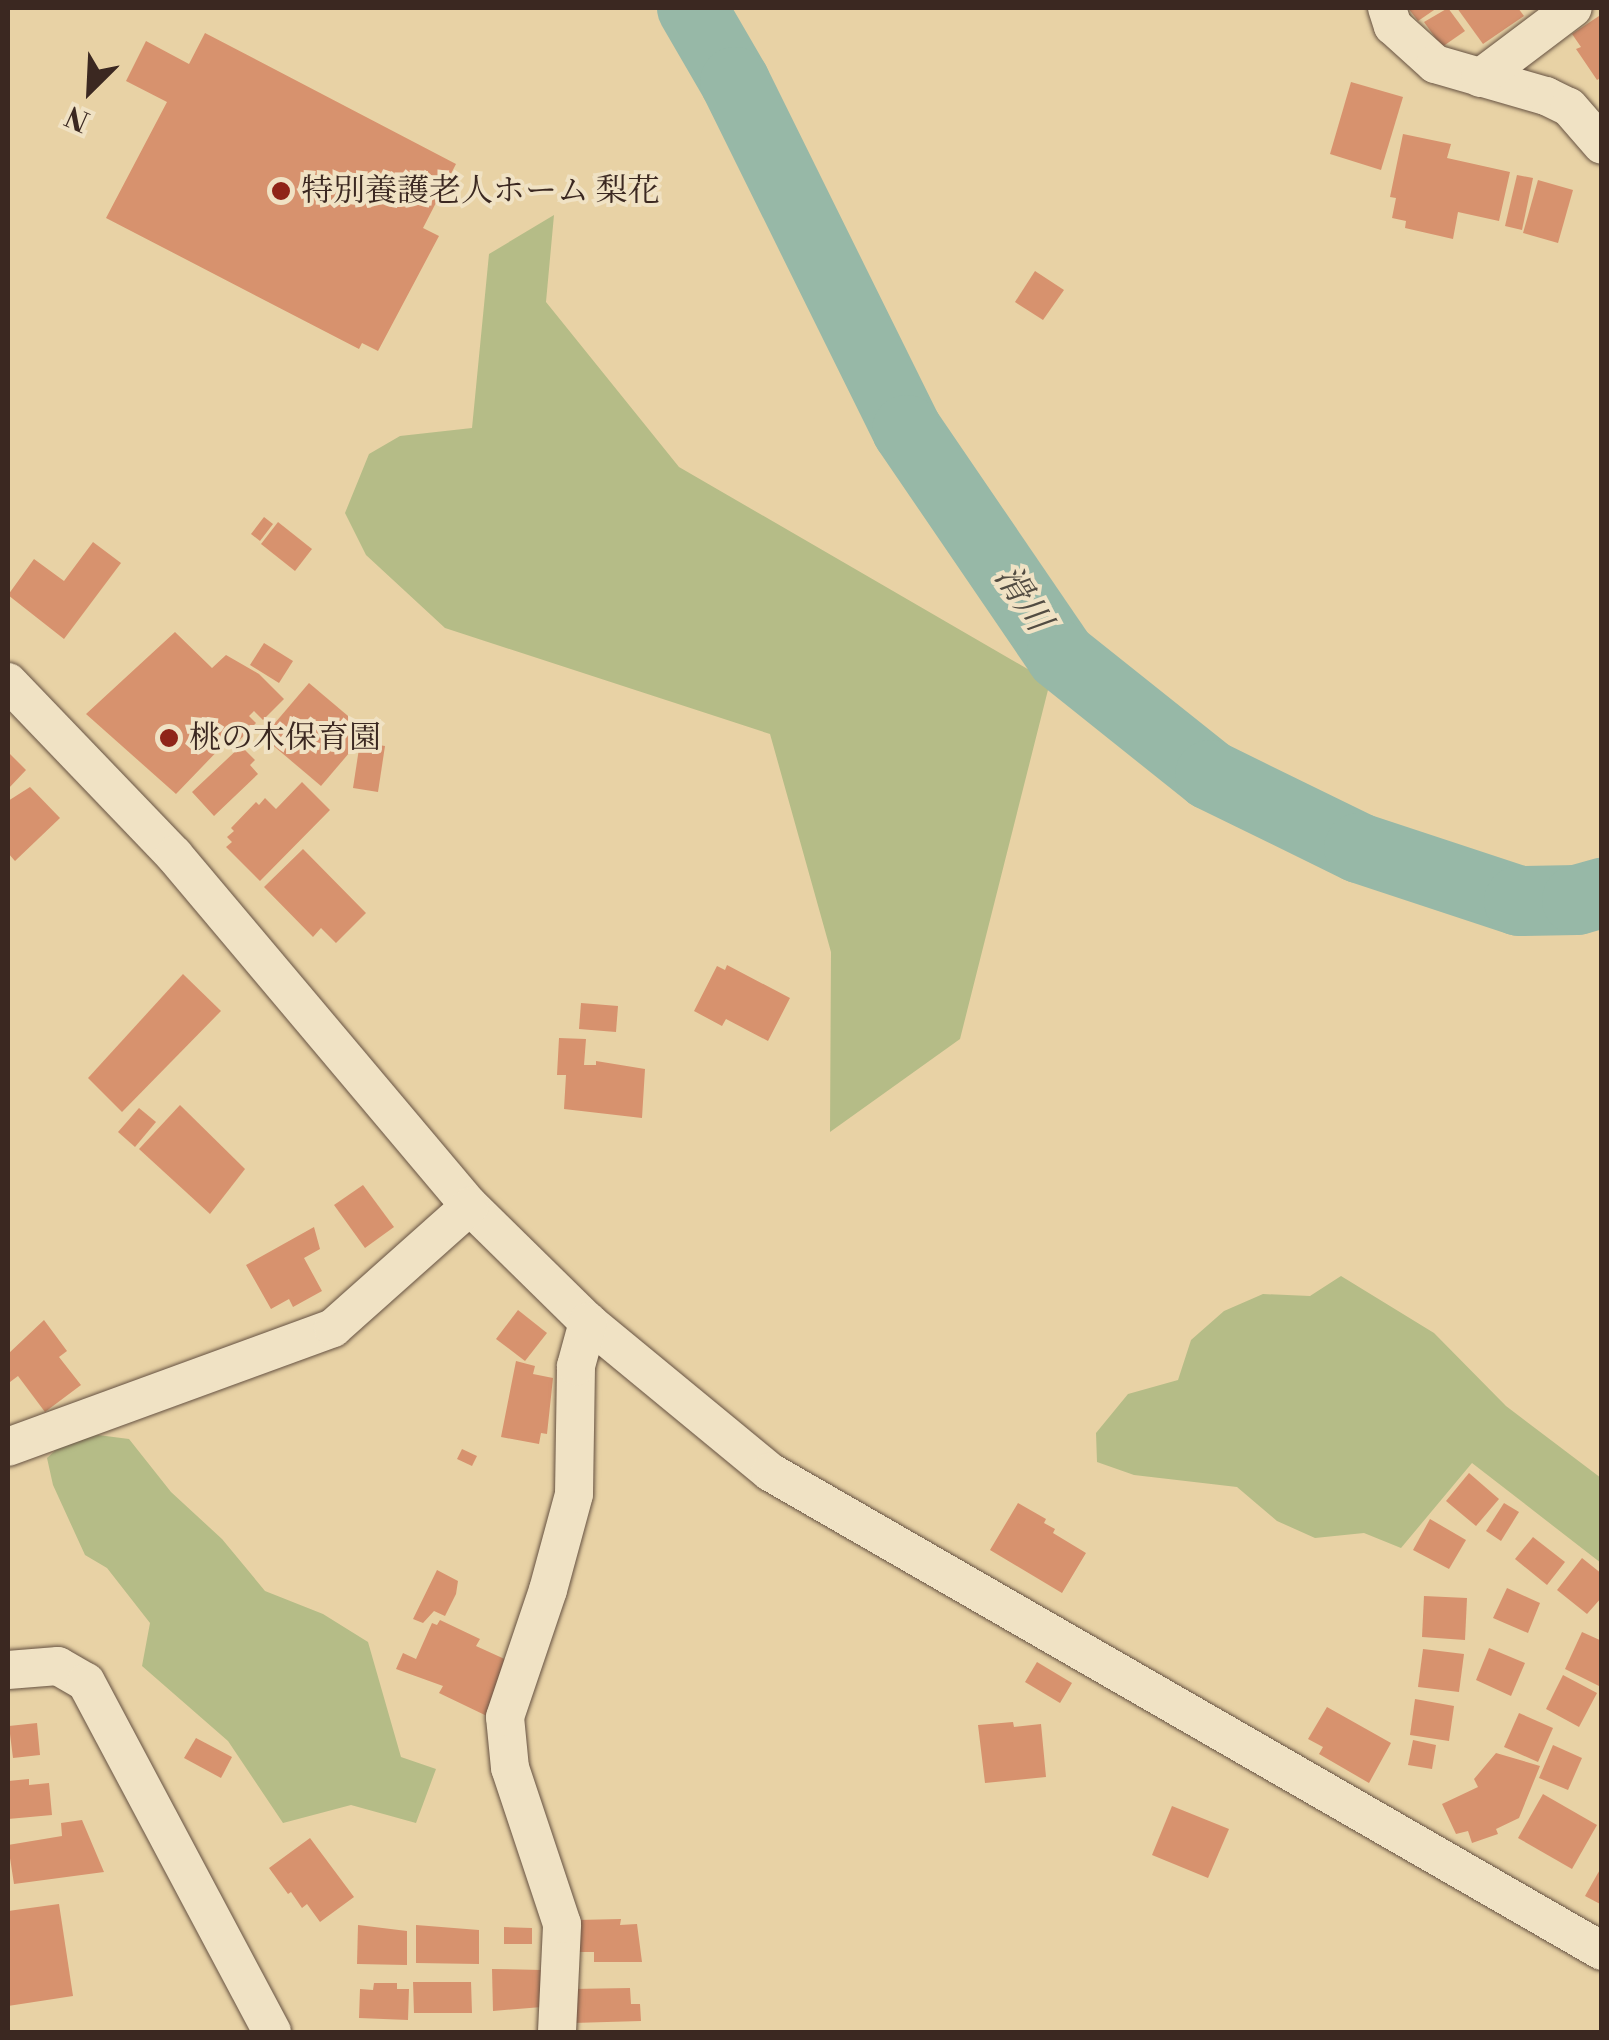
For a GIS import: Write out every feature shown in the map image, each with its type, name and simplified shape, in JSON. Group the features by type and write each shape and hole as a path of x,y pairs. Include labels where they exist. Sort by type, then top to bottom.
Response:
{"street":[{"path":"1387,8 1393,26 1435,64 1546,96 1570,108 1602,145"},
{"path":"1480,78 1572,8"},
{"path":"8,682 174,855 470,1206 588,1322 770,1472 1602,1951"},
{"path":"8,1448 333,1328 470,1206"},
{"path":"557,2032 562,1924 510,1768 505,1717 548,1590 574,1494 576,1366 588,1322"},
{"path":"8,1670 58,1666 86,1682 272,2032"}],"green space":[{"path":"554,215 546,302 679,467 1050,682 960,1039 830,1132 831,952 770,734 445,628 366,555 345,513 369,454 400,436 472,428 489,254"},
{"path":"1341,1276 1434,1333 1506,1406 1601,1478 1601,1563 1472,1463 1401,1548 1364,1533 1315,1538 1277,1521 1237,1487 1134,1475 1097,1462 1096,1433 1128,1394 1178,1380 1191,1340 1224,1311 1263,1294 1310,1296"},
{"path":"98,1435 129,1439 171,1492 222,1539 265,1591 323,1614 368,1642 401,1757 436,1769 416,1823 351,1805 283,1823 228,1741 142,1666 150,1623 107,1568 85,1555 53,1485 47,1458 67,1440"}],"building":[{"path":"1408,8 1437,8 1418,21"},
{"path":"1448,8 1465,31 1442,47 1424,22"},
{"path":"1457,8 1518,8 1524,16 1483,44"},
{"path":"1602,14 1602,77 1597,80 1576,49 1581,47 1572,34"},
{"name":"特別養護老人ホーム 梨花","path":"205,33 456,164 423,228 439,236 378,351 362,343 359,349 106,218 167,102 126,81 146,41 189,64"},
{"path":"1351,82 1403,97 1381,170 1330,154"},
{"path":"1403,134 1451,144 1447,158 1510,172 1499,221 1458,212 1453,239 1405,228 1406,221 1392,218 1396,198 1390,197"},
{"path":"1517,175 1533,178 1522,230 1505,226"},
{"path":"1538,180 1573,190 1558,243 1523,233"},
{"path":"1035,271 1064,290 1043,320 1015,302"},
{"path":"264,517 273,524 260,541 251,534"},
{"path":"278,522 312,549 295,571 261,544"},
{"path":"93,542 121,563 64,639 8,595 34,559 64,581"},
{"path":"175,632 212,668 226,655 259,674 284,699 263,720 254,711 249,716 256,723 233,747 227,741 176,794 86,714"},
{"path":"264,643 293,661 279,683 250,665"},
{"path":"309,683 367,732 321,786 263,737"},
{"path":"360,742 385,746 378,792 353,788"},
{"path":"241,746 255,760 250,765 258,774 214,816 192,792"},
{"path":"8,752 26,770 8,789"},
{"path":"302,782 330,810 260,881 226,847 232,842 227,837 256,802 259,805 265,798 276,809"},
{"path":"30,787 60,818 15,861 8,853 8,801"},
{"path":"303,849 366,913 336,943 321,928 313,937 264,887"},
{"path":"727,965 790,998 768,1041 726,1019 722,1026 694,1011 717,966 725,970"},
{"path":"183,974 221,1011 122,1112 88,1078"},
{"path":"581,1003 618,1006 616,1032 579,1029"},
{"path":"559,1038 586,1039 584,1065 596,1065 596,1061 645,1069 642,1118 564,1109 566,1075 557,1075"},
{"path":"180,1105 245,1169 210,1214 139,1149"},
{"path":"139,1108 156,1122 135,1147 118,1132"},
{"path":"363,1185 394,1227 365,1248 334,1205"},
{"path":"314,1227 320,1249 304,1258 322,1291 293,1307 289,1299 271,1309 246,1265"},
{"path":"518,1310 547,1333 525,1361 496,1339"},
{"path":"44,1320 67,1351 59,1357 81,1385 45,1412 18,1376 10,1382 8,1379 8,1354"},
{"path":"516,1361 535,1366 533,1374 553,1378 547,1434 541,1433 539,1444 501,1437"},
{"path":"462,1449 477,1456 472,1466 457,1459"},
{"path":"1469,1473 1499,1499 1476,1526 1446,1501"},
{"path":"1018,1503 1046,1519 1044,1523 1055,1529 1053,1533 1086,1553 1062,1593 990,1550"},
{"path":"1504,1503 1519,1512 1501,1541 1486,1531"},
{"path":"1430,1519 1466,1540 1449,1569 1413,1550"},
{"path":"1533,1537 1565,1562 1547,1585 1515,1559"},
{"path":"1582,1558 1602,1574 1602,1597 1587,1614 1557,1590"},
{"path":"437,1570 458,1581 456,1594 445,1616 434,1611 423,1623 413,1619"},
{"path":"1507,1588 1540,1603 1528,1633 1493,1618"},
{"path":"1424,1596 1467,1598 1465,1640 1422,1637"},
{"path":"440,1620 480,1639 476,1646 509,1661 489,1717 439,1693 443,1686 396,1669 403,1653 416,1659 432,1623 437,1625"},
{"path":"1582,1632 1602,1641 1599,1686 1565,1669"},
{"path":"1489,1648 1525,1663 1511,1696 1476,1680"},
{"path":"1423,1649 1464,1654 1459,1692 1418,1687"},
{"path":"1037,1662 1072,1683 1060,1703 1025,1682"},
{"path":"1563,1675 1597,1693 1579,1727 1546,1709"},
{"path":"1415,1699 1454,1706 1449,1741 1410,1735"},
{"path":"1327,1707 1391,1743 1369,1783 1319,1754 1323,1747 1308,1739"},
{"path":"1519,1713 1553,1728 1538,1762 1504,1747"},
{"path":"1013,1722 1014,1727 1041,1724 1046,1777 985,1783 978,1725"},
{"path":"37,1723 40,1755 13,1758 9,1726"},
{"path":"196,1738 232,1757 221,1778 184,1758"},
{"path":"1413,1740 1436,1745 1432,1769 1408,1765"},
{"path":"1553,1745 1582,1758 1568,1790 1539,1778"},
{"path":"1496,1753 1540,1766 1519,1818 1496,1829 1498,1834 1472,1843 1468,1831 1456,1834 1442,1804 1478,1787 1474,1779"},
{"path":"29,1779 29,1785 49,1783 52,1815 8,1819 8,1781"},
{"path":"1543,1794 1597,1825 1572,1869 1518,1838"},
{"path":"1172,1806 1229,1829 1208,1878 1152,1855"},
{"path":"82,1820 104,1872 14,1884 8,1845 62,1836 61,1823"},
{"path":"310,1838 354,1897 320,1922 307,1904 302,1908 291,1892 288,1894 269,1868"},
{"path":"1602,1866 1602,1905 1585,1896"},
{"path":"59,1904 73,1996 8,2006 8,1911"},
{"path":"621,1919 620,1925 637,1924 642,1962 594,1962 594,1952 577,1952 577,1920"},
{"path":"358,1925 407,1931 407,1965 357,1964"},
{"path":"416,1925 479,1930 479,1964 416,1963"},
{"path":"504,1927 532,1928 532,1944 504,1944"},
{"path":"492,1969 542,1970 542,2007 493,2011"},
{"path":"413,1982 471,1982 472,2013 414,2013"},
{"path":"374,1983 397,1983 397,1989 409,1989 408,2020 359,2018 360,1989 373,1990"},
{"path":"630,1988 631,2004 640,2004 641,2021 573,2023 572,1989"}],"waterway":[{"name":"滑川","path":"692,8 735,82 907,430 1061,656 1210,775 1359,848 1519,901 1577,900 1602,893"}],"place":[{"name":"特別養護老人ホーム 梨花","path":"281,191"},
{"name":"桃の木保育園","path":"169,738"}]}
